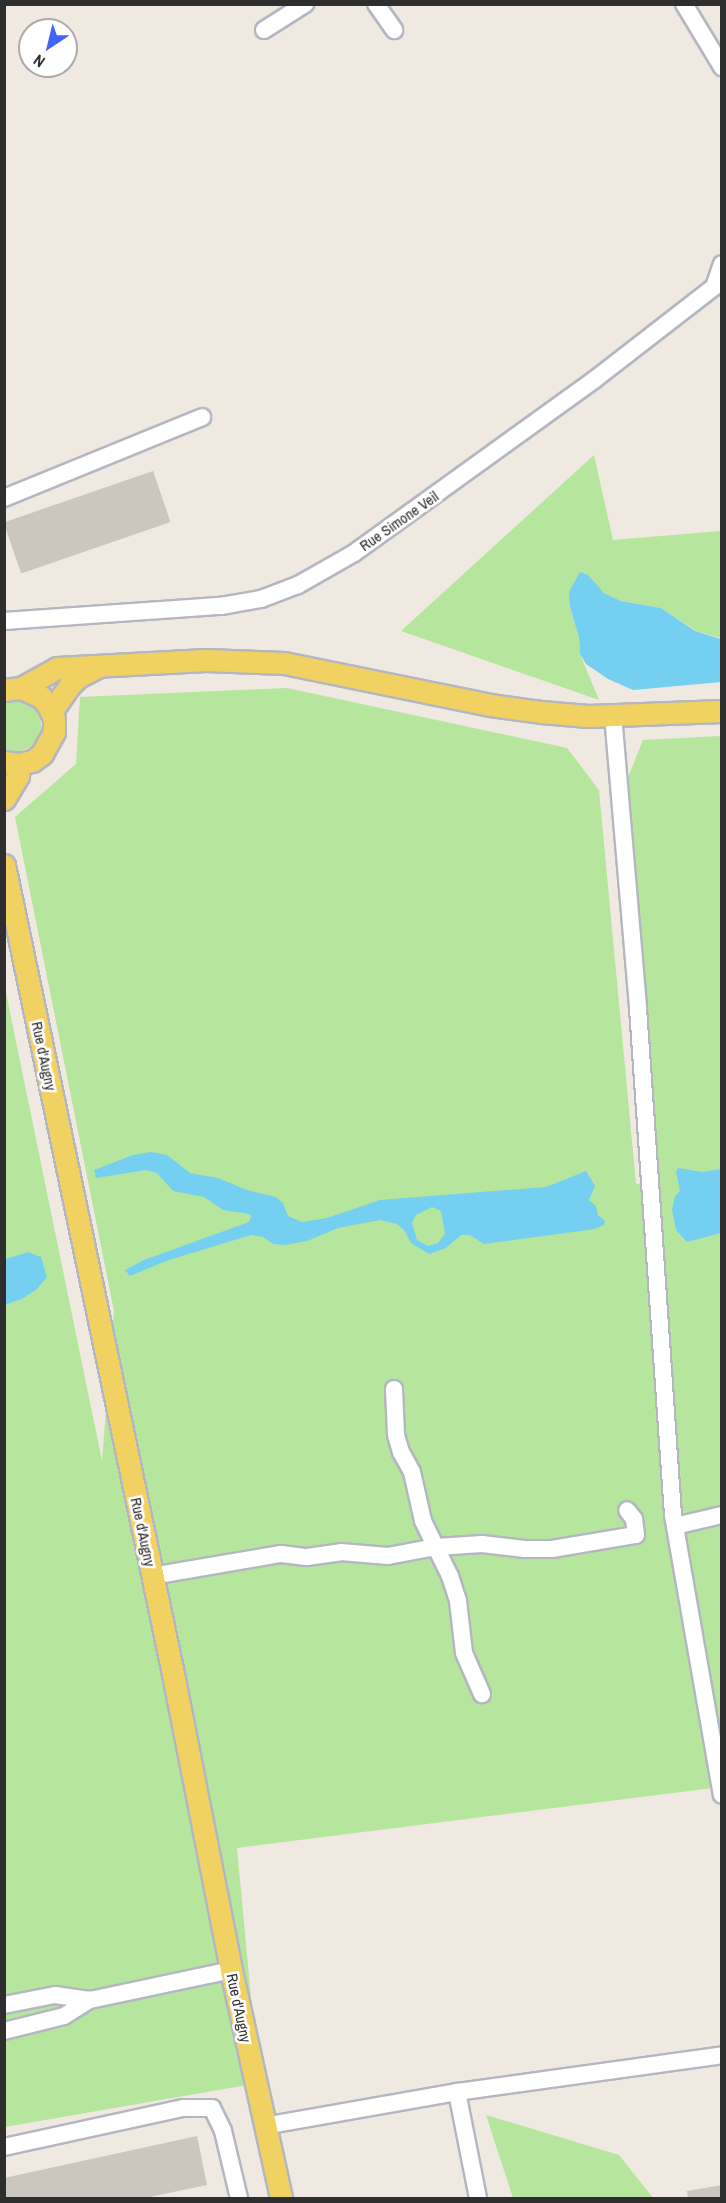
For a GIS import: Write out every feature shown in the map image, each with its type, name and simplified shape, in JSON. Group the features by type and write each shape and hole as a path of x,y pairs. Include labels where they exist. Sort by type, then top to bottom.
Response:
{"main road":[{"path":"13,689 57,668 206,660 284,663 490,705 541,712 614,715 722,711"},
{"path":"51,712 78,677 99,666"},
{"path":"4,799 18,776 12,763 42,754 50,744 54,732 51,712 41,697 13,689"},
{"name":"Rue d'Augny","path":"4,866 152,1576 231,1970 281,2199"}],"street":[{"path":"264,30 305,4"},
{"path":"376,4 394,30"},
{"path":"684,4 722,67"},
{"name":"Rue Simone Veil","path":"4,621 221,606 261,599 298,585 354,553 718,288 722,264"},
{"path":"4,498 202,417"},
{"path":"614,715 638,1008 675,1526 722,1795"},
{"path":"394,1389 396,1435 401,1452 412,1472 423,1521 458,1601 464,1653 482,1694"},
{"path":"152,1576 197,1566 281,1554 307,1557 340,1552 388,1556 436,1547 482,1544 525,1549 552,1549 636,1534 634,1519 627,1510"},
{"path":"675,1526 722,1515"},
{"path":"4,2031 64,2016 90,2000 231,1970"},
{"path":"4,2005 55,1995 90,2000"},
{"path":"264,2126 457,2092 722,2055"},
{"path":"457,2092 478,2199"},
{"path":"4,2147 183,2108 212,2108 224,2131 239,2199"}],"green space":[{"path":"594,455 613,540 721,531 721,638 696,631 661,608 621,601 604,593 592,582 570,607 579,638 580,654 599,700 401,631"},
{"path":"287,688 567,748 599,790 636,1184 659,1182 622,792 643,740 721,736 721,1787 237,1848 259,2083 5,2127 5,1305 22,1299 36,1290 28,1252 5,1259 4,983 102,1461 114,1311 15,817 76,764 80,697"},
{"path":"15,698 32,704 38,711 42,728 35,744 19,752 5,750 5,701"},
{"path":"486,2115 619,2155 653,2198 513,2198"}],"water":[{"path":"580,572 588,575 604,593 621,601 661,608 695,631 721,639 721,682 633,690 608,679 586,664 580,654 579,638 570,607 569,592"},
{"path":"151,1152 167,1155 190,1173 218,1178 247,1190 276,1197 283,1203 288,1216 302,1222 327,1218 380,1200 546,1187 586,1171 595,1186 589,1200 596,1206 598,1215 605,1221 604,1225 595,1229 484,1244 470,1235 461,1235 446,1248 429,1254 411,1243 404,1230 397,1224 380,1220 338,1228 307,1241 285,1245 273,1244 263,1237 251,1235 166,1261 130,1276 125,1270 144,1260 249,1222 251,1217 250,1214 223,1210 204,1197 173,1191 157,1173 146,1170 96,1178 94,1170 133,1155","holes":["432,1207 441,1211 445,1234 438,1243 428,1246 417,1240 412,1223 416,1215"]},
{"path":"678,1168 702,1172 721,1169 721,1233 687,1242 676,1230 672,1209 675,1196 680,1191 676,1172"},
{"path":"28,1252 41,1257 47,1277 36,1290 22,1299 5,1305 5,1259"}],"building":[{"path":"153,471 171,522 21,573 4,522"},
{"path":"197,2136 207,2185 145,2198 4,2198 4,2178"},
{"path":"722,2185 722,2198 688,2198 687,2191"}]}
